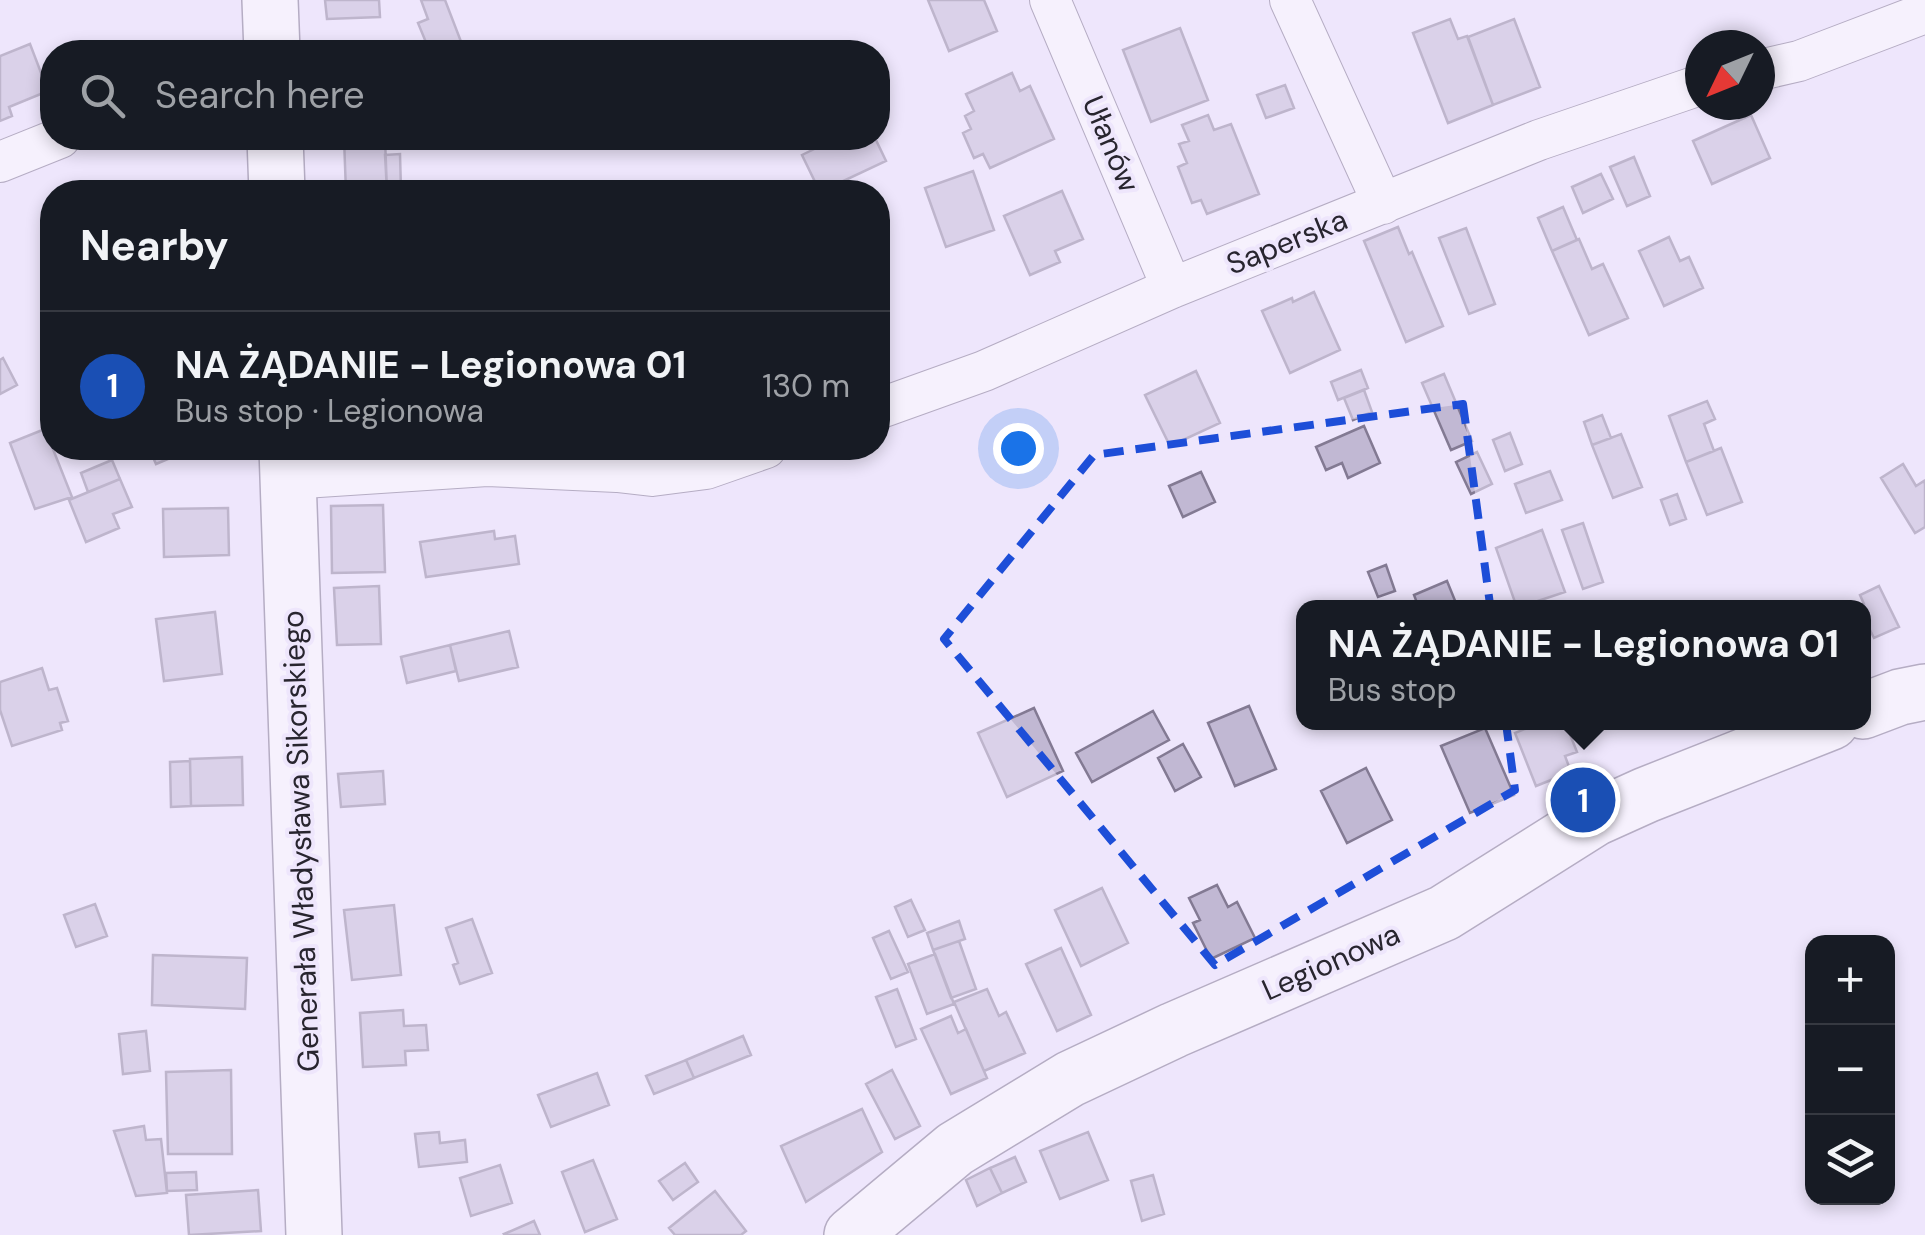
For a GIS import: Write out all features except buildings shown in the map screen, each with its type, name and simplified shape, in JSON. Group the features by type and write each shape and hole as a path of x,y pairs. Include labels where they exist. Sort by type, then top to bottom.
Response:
{"street":[{"path":"270,0 272,40"},
{"name":"Ułanów","path":"1050,0 1172,288"},
{"path":"1290,0 1383,204"},
{"path":"1775,67 1925,14"},
{"name":"Saperska","path":"890,405 984,371 1172,288 1539,140 1685,90"},
{"path":"0,162 40,146"},
{"path":"275,150 277,180"},
{"path":"288,463 488,466 652,476 706,469 732,460"},
{"name":"Generała Władysława Sikorskiego","path":"288,463 314,1235"},
{"path":"1871,707 1925,692"},
{"name":"Legionowa","path":"852,1235 955,1149 1070,1079 1444,913 1595,818 1810,730"}],"highlighted area":[{"path":"1463,404 1515,790 1215,965 944,639 1094,455"}],"place":[{"name":"NA ŻĄDANIE - Legionowa 01","path":"1583,800"}]}
